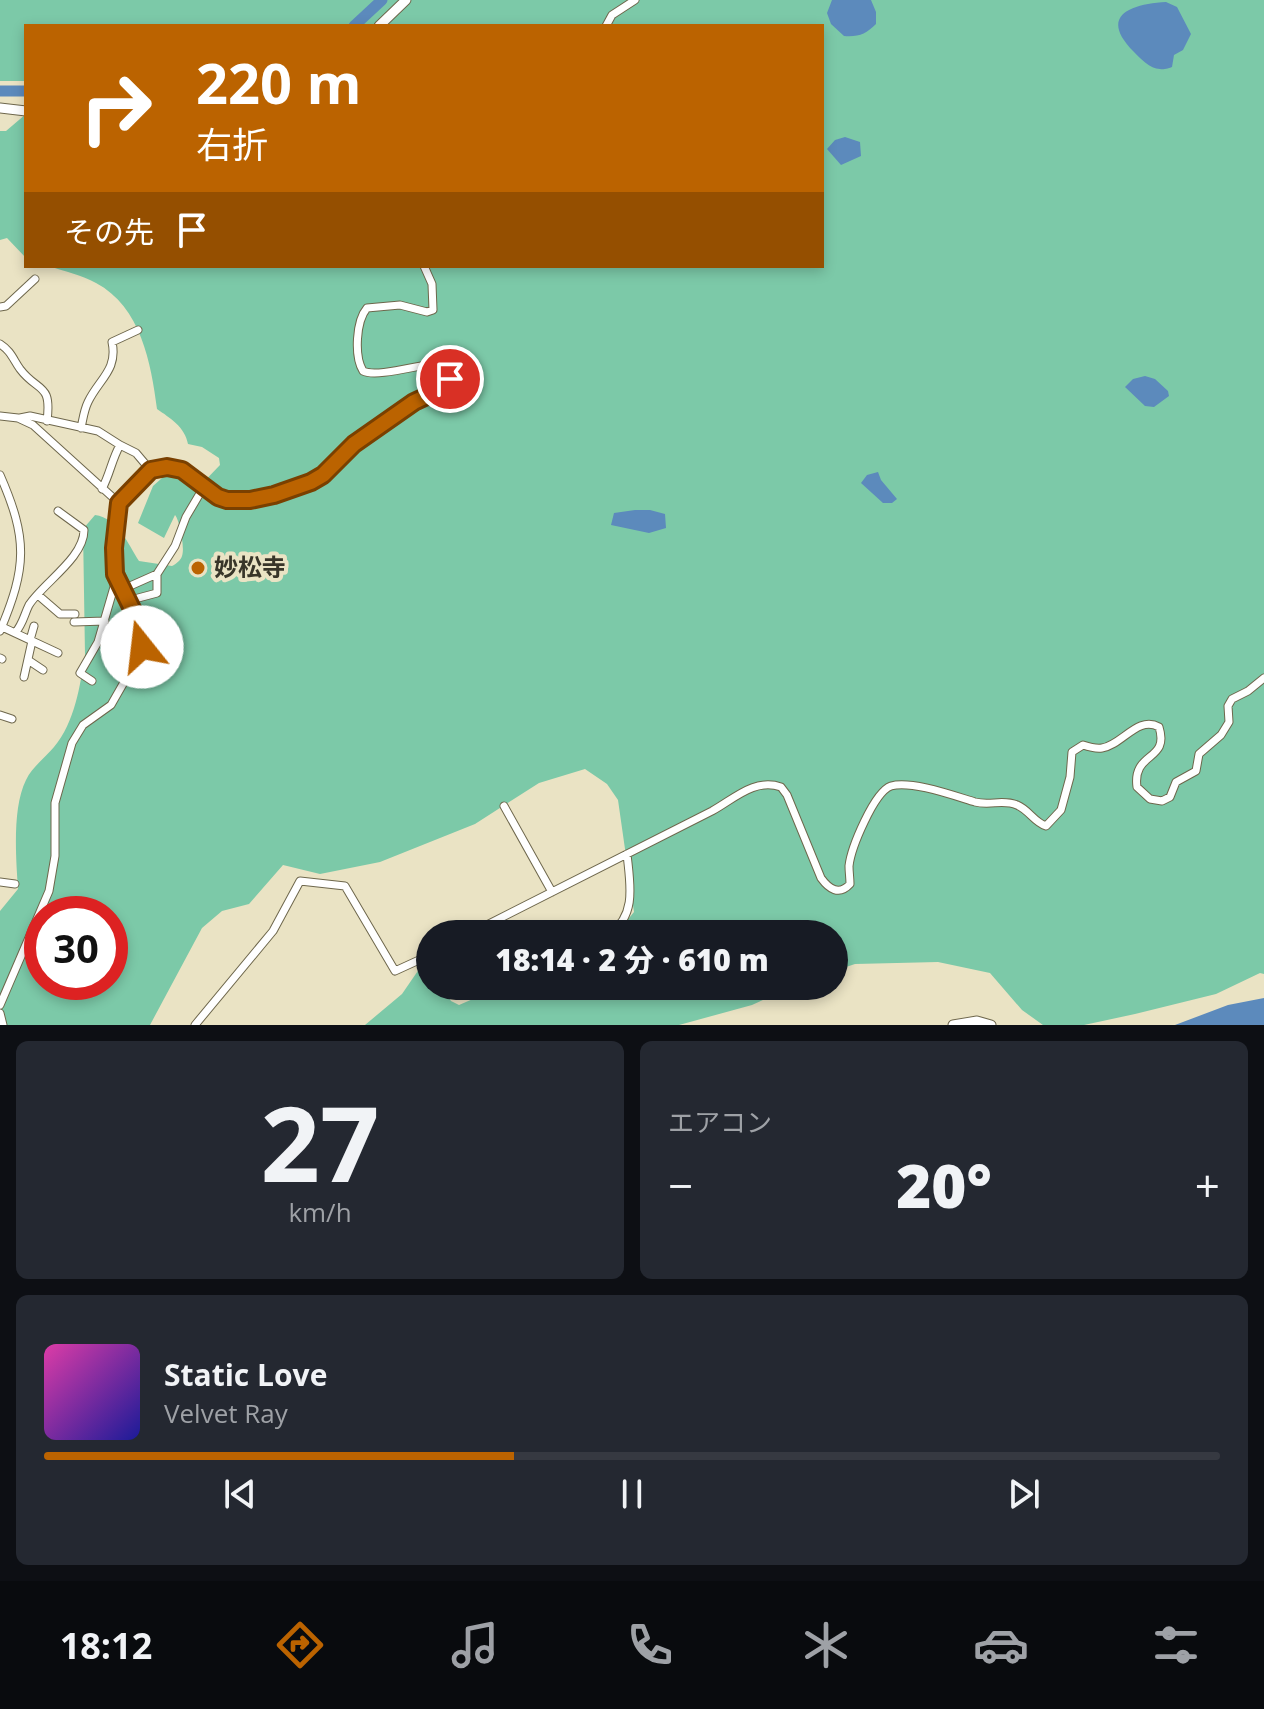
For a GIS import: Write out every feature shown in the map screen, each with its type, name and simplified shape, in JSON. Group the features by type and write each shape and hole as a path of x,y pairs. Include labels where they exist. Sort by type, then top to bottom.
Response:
{"main road":[{"path":"381,24 406,0"},
{"path":"0,108 24,111"},
{"path":"953,1025 977,1021 991,1025"}],"street":[{"path":"607,24 612,15 635,0"},
{"path":"92,681 80,673 98,642 104,623 115,574 114,548 119,503 151,470 167,467 189,473 218,497 227,500 250,500 274,495 311,482 323,475 354,444 414,402 444,388 450,379 450,372 441,363 420,364 375,375 363,371 358,361 361,317 367,308 400,305 427,312 433,310 432,284 425,268"},
{"path":"0,307 6,306 35,279"},
{"path":"81,428 87,402 109,370 115,355 112,342 138,330"},
{"path":"0,344 13,356 21,371 42,389 49,404 47,421"},
{"path":"0,416 30,416 98,431 144,461 147,466 143,479"},
{"path":"18,418 33,425 119,503"},
{"path":"102,489 112,471 113,456 120,445"},
{"path":"0,475 17,516 21,547 18,584 1,628 58,653"},
{"path":"127,601 157,593 157,574 175,546 199,495"},
{"path":"15,633 29,607 55,580 84,537 84,530 58,511"},
{"path":"0,1005 49,891 55,856 55,803 72,743 83,725 111,705 139,656 143,638 140,625 115,574"},
{"path":"121,590 157,574"},
{"path":"38,595 60,614 104,623 117,630"},
{"path":"24,677 34,626"},
{"path":"28,660 43,670"},
{"path":"497,920 712,811 748,788 773,784 781,787 821,878 827,887 835,890 845,889 850,884 849,865 855,843 879,794 890,786 903,785 944,792 986,805 1002,801 1020,806 1038,823 1046,826 1061,810 1070,777 1072,752 1083,745 1097,749 1107,747 1143,725 1152,723 1159,727 1162,735 1159,745 1154,756 1140,764 1135,774 1137,787 1150,799 1162,801 1170,797 1176,782 1196,771 1199,754 1221,735 1229,722 1228,706 1232,699 1264,678"},
{"path":"0,715 12,719"},
{"path":"504,806 552,892"},
{"path":"623,920 631,906 627,854"},
{"path":"195,1025 273,931 300,881 345,886 395,971 416,963"},
{"path":"0,882 15,884"},
{"path":"0,1013 3,1025"}],"green space":[{"path":"0,0 1264,0 1264,974 1260,973 1216,994 1135,1014 1084,1025 1043,1025 1022,1010 990,973 938,962 848,966 848,920 627,920 634,912 618,800 607,784 585,769 539,783 475,824 380,862 320,874 283,865 249,904 222,911 202,928 150,1025 0,1025 0,911 18,889 16,833 22,791 29,775 54,747 67,726 76,703 83,667 83,529 95,515 103,517 122,533 139,561 172,566 181,559 183,552 175,515 164,538 138,523 153,486 171,470 195,491 220,465 219,458 202,447 188,444 180,428 157,409 147,355 124,306 96,283 55,268 824,268 824,24 380,24 381,21 375,24 24,24 24,81 0,81"},
{"path":"24,116 24,256 7,238 0,240 0,131 6,131"},
{"path":"416,974 416,1000 450,1000 459,1005 471,1000 763,1000 679,1025 365,1025 402,994"}],"water":[{"path":"832,0 871,0 876,12 876,24 862,34 844,36 831,24 827,13"},
{"path":"1166,2 1177,7 1191,34 1183,50 1174,55 1172,67 1156,69 1124,40 1119,21 1131,9"},
{"path":"845,137 860,142 861,156 841,165 827,149 835,140"},
{"path":"1145,376 1155,379 1168,391 1169,396 1154,407 1145,406 1125,387 1133,379"},
{"path":"878,472 897,499 892,503 883,503 861,483 867,475"},
{"path":"635,510 665,514 666,528 649,533 611,525 614,513"},
{"path":"1264,998 1264,1025 1175,1025 1228,1005"}],"waterway":[{"path":"356,24 382,0"},
{"path":"0,91 24,91"}],"place":[{"name":"妙松寺","path":"198,568"}],"route":[{"path":"142,647 140,625 115,574 114,548 119,503 151,470 167,467 182,470 218,497 227,500 250,500 274,495 323,475 354,444 414,402 444,388 450,379"}]}
